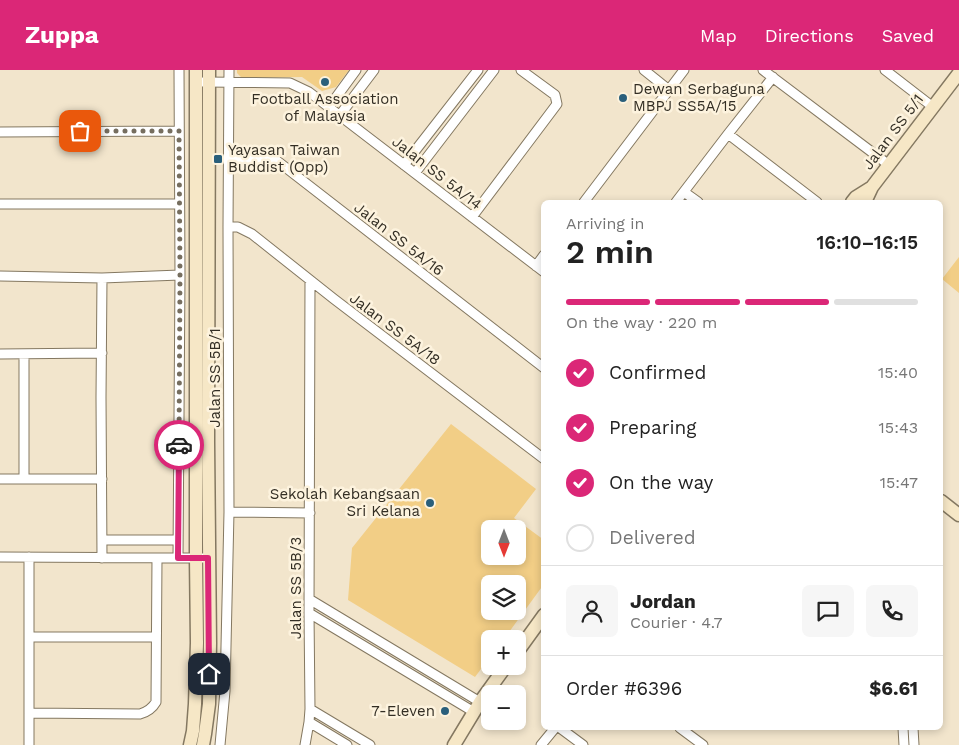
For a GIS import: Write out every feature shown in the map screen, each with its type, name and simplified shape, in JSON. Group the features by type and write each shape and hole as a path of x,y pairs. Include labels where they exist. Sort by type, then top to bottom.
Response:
{"main road":[{"name":"Jalan SS 5/1","path":"867,200 872,187 959,73"},
{"path":"190,745 196,696 202,558 202,76"},
{"name":"Jalan SS 5/1","path":"854,200 872,187"},
{"path":"943,494 959,506"},
{"path":"943,503 959,515"},
{"path":"202,558 210,643 208,704 203,745"},
{"path":"526,640 541,619"},
{"path":"454,745 500,675"}],"street":[{"path":"178,558 179,70"},
{"name":"Jalan SS 5B/1","path":"220,745 225,691 228,512 229,70"},
{"path":"329,107 356,70"},
{"path":"340,115 374,70"},
{"path":"404,166 478,70"},
{"path":"415,173 494,70"},
{"path":"472,217 557,104 555,95 521,70"},
{"path":"644,70 669,90"},
{"path":"586,200 684,70"},
{"path":"763,70 889,165"},
{"path":"885,70 933,107"},
{"name":"Jalan SS 5A/14","path":"202,76 230,82 290,83 310,92 541,270"},
{"path":"678,200 773,78"},
{"path":"0,132 179,131"},
{"path":"728,134 814,200"},
{"name":"Jalan SS 5A/16","path":"228,159 276,160 541,366"},
{"path":"684,192 695,200"},
{"path":"0,204 179,204"},
{"name":"Jalan SS 5A/18","path":"228,227 238,227 252,234 541,457"},
{"path":"536,266 541,259"},
{"path":"0,276 102,278 180,275"},
{"path":"102,278 102,558"},
{"name":"Jalan SS 5B/3","path":"305,745 310,709 310,280"},
{"path":"0,354 102,353"},
{"path":"24,354 24,479"},
{"path":"0,479 102,479"},
{"path":"228,512 310,513"},
{"path":"102,540 178,540"},
{"path":"0,557 202,558"},
{"path":"29,557 29,745"},
{"path":"29,713 140,714 153,708 156,702 157,558"},
{"path":"309,598 477,707"},
{"path":"309,613 477,707"},
{"path":"29,636 156,637"},
{"path":"310,709 370,745"},
{"path":"309,722 347,745"},
{"path":"541,745 553,730"},
{"path":"563,730 583,745"},
{"path":"683,730 703,745"},
{"path":"903,730 904,745"},
{"path":"913,730 914,745"}],"shaded area":[{"name":"Football Association of Malaysia","path":"237,70 349,70 336,87 322,91 302,77 242,78 237,73"},
{"path":"959,257 959,293 943,280"},
{"path":"451,424 536,489 514,518 517,520 481,520 481,565 526,565 526,527 541,538 541,588 526,609 526,575 481,575 481,620 518,620 511,630 481,630 481,669 475,677 348,600 352,548"}],"way so far":[{"path":"80,131 179,131 179,445"}],"place":[{"name":"Football Association of Malaysia","path":"325,82"},
{"name":"Dewan Serbaguna MBPJ SS5A/15","path":"623,98"},
{"name":"Yayasan Taiwan Buddist (Opp)","path":"218,159"},
{"name":"Sekolah Kebangsaan Sri Kelana","path":"430,503"},
{"name":"7-Eleven","path":"445,711"}],"route":[{"path":"179,445 178,558 208,558 209,674"}]}
